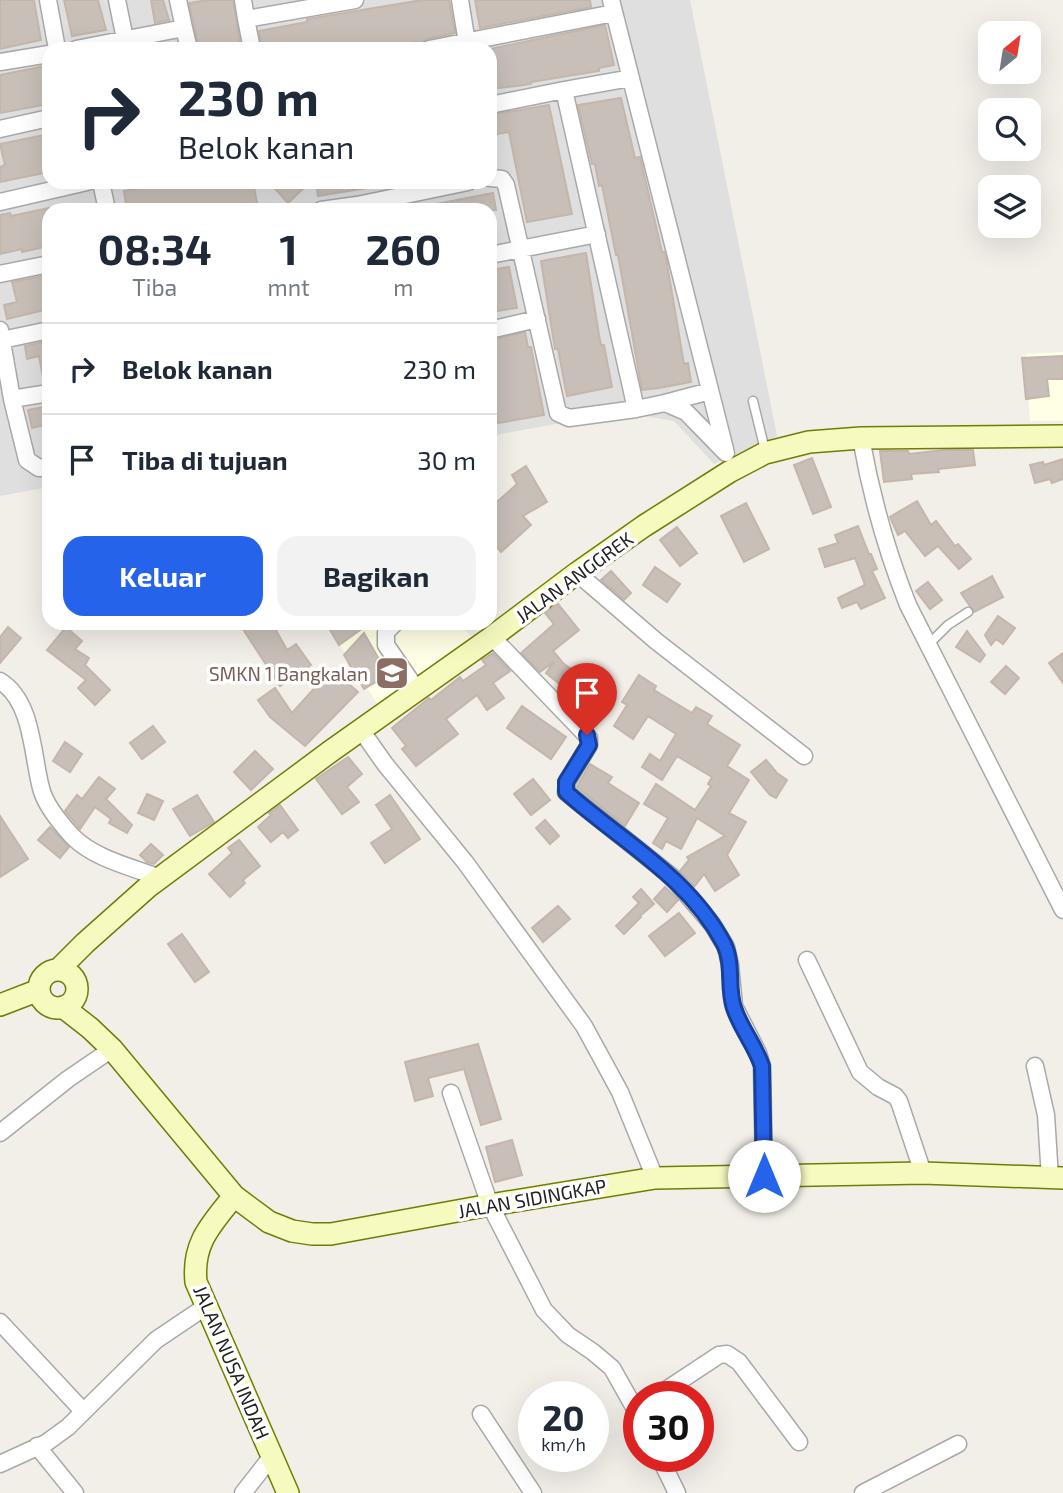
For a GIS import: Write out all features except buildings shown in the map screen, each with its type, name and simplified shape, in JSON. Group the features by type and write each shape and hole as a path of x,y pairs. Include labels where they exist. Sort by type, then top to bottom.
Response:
{"street":[{"path":"48,0 56,42"},
{"path":"117,0 125,39"},
{"path":"178,0 187,42"},
{"path":"243,0 251,42"},
{"path":"460,0 467,42"},
{"path":"246,19 268,7 346,1"},
{"path":"479,42 612,6 728,463"},
{"path":"110,42 184,28"},
{"path":"0,62 42,55"},
{"path":"497,104 631,78"},
{"path":"564,90 636,409"},
{"path":"0,128 42,119"},
{"path":"497,177 505,182 557,410 561,415 569,418 636,409 710,391"},
{"path":"0,202 57,189"},
{"path":"376,203 437,189"},
{"path":"497,254 597,234"},
{"path":"0,274 42,265"},
{"path":"497,328 537,319"},
{"path":"42,331 1,335 12,400 27,460 42,468"},
{"path":"12,400 42,394"},
{"path":"665,403 686,412 728,463"},
{"name":"JALAN ANGGREK","path":"47,993 85,943 160,878 728,463 809,442 861,438 1063,436"},
{"path":"861,438 867,471 894,568 908,605 1063,910"},
{"path":"577,573 656,641 804,756"},
{"path":"388,630 386,645 417,690"},
{"path":"492,637 589,738 589,745 566,782 566,792 671,876 712,924 726,947 733,1006 762,1066 764,1176"},
{"path":"0,681 12,690 23,711 34,745 40,787 45,800 74,838 98,853 160,878"},
{"path":"361,730 385,764 465,862 584,1026 620,1092 656,1178"},
{"path":"807,960 860,1072 899,1101 923,1173"},
{"name":"JALAN SIDINGKAP","path":"47,993 112,1049 233,1196 269,1222 292,1231 331,1234 656,1178 923,1173 1057,1178"},
{"path":"0,1133 68,1079 112,1049"},
{"path":"1035,1066 1057,1178"},
{"path":"451,1093 490,1205 544,1310 568,1335 612,1368 623,1387"},
{"name":"JALAN NUSA INDAH","path":"233,1196 206,1231 198,1250 196,1282 288,1493"},
{"path":"0,1464 46,1443 68,1427 156,1340 205,1307"},
{"path":"0,1322 83,1411"},
{"path":"680,1381 719,1355 727,1354 739,1362 799,1443"},
{"path":"481,1414 533,1493"},
{"path":"863,1493 958,1444"},
{"path":"37,1446 75,1493"},
{"path":"243,1493 272,1456"},
{"path":"667,1472 677,1493"}],"lane":[{"path":"753,401 765,453"},
{"path":"928,645 948,625 968,612"}],"shaded area":[{"path":"0,0 690,0 777,436 714,464 674,421 621,412 497,435 497,203 42,203 42,488 0,496"},
{"path":"1063,352 1063,421 1030,421 1026,354"},
{"name":"SMKN 1 Bangkalan","path":"330,630 465,630 473,638 380,708"}],"place":[{"name":"SMKN 1 Bangkalan","path":"392,673"}],"route":[{"path":"587,735 589,745 566,782 566,792 671,876 712,924 726,947 733,1006 758,1053 764,1078 764,1176"}]}
